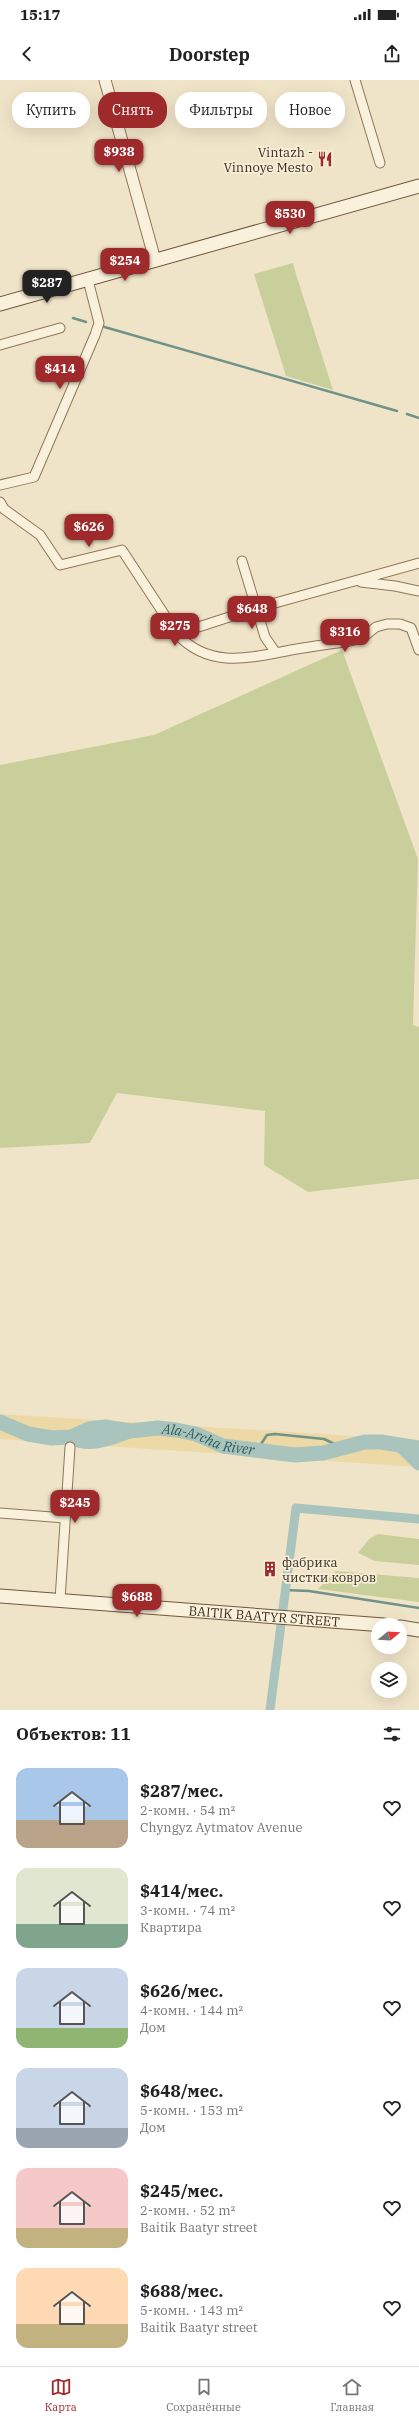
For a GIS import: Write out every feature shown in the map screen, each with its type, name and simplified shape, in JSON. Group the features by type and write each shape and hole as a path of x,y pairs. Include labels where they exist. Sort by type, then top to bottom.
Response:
{"main road":[{"path":"0,304 419,186"},
{"name":"BAITIK BAATYR STREET","path":"0,1596 291,1616 371,1624"},
{"path":"407,1628 419,1630"}],"street":[{"path":"105,80 155,260"},
{"path":"355,80 380,164"},
{"path":"0,486 34,477 95,335 99,323 88,280"},
{"path":"0,345 60,328"},
{"path":"0,502 4,509 40,535 60,565 122,550 177,634 188,646 207,655 237,660 346,642 362,638 376,627 387,624 400,624 411,628 419,650"},
{"path":"242,561 265,637 276,653"},
{"path":"177,634 256,608 419,563"},
{"path":"350,582 379,584 419,591"},
{"path":"60,1600 70,1447"},
{"path":"0,1513 65,1518"}],"green space":[{"path":"293,263 333,390 286,376 254,274"},
{"path":"342,650 418,859 413,1025 419,1027 419,1179 308,1192 264,1165 265,1111 117,1093 90,1143 0,1148 0,765 154,735"},
{"path":"378,1534 419,1539 419,1565 375,1561 358,1553 369,1539"},
{"path":"336,1571 419,1578 419,1602 318,1589"}],"sand":[{"path":"0,1414 419,1440 419,1467 0,1439"}],"waterway":[{"path":"73,318 86,322"},
{"path":"101,326 397,411"},
{"path":"407,414 419,418"},
{"name":"Ala-Archa River","path":"0,1422 28,1434 52,1438 71,1437 89,1429 105,1427 130,1431 158,1428 176,1430 196,1434 223,1446 295,1455 323,1453 365,1442 381,1442 419,1448"},
{"path":"71,1437 78,1440 93,1441 107,1439 129,1431"},
{"path":"257,1450 267,1435 275,1434 324,1439 341,1447"},
{"path":"402,1446 419,1463"},
{"path":"270,1710 296,1508 419,1519"},
{"path":"285,1590 309,1591 419,1608"}],"place":[{"name":"Vintazh - Vinnoye Mesto","path":"325,159"},
{"name":"фабрика чистки ковров","path":"270,1569"}]}
